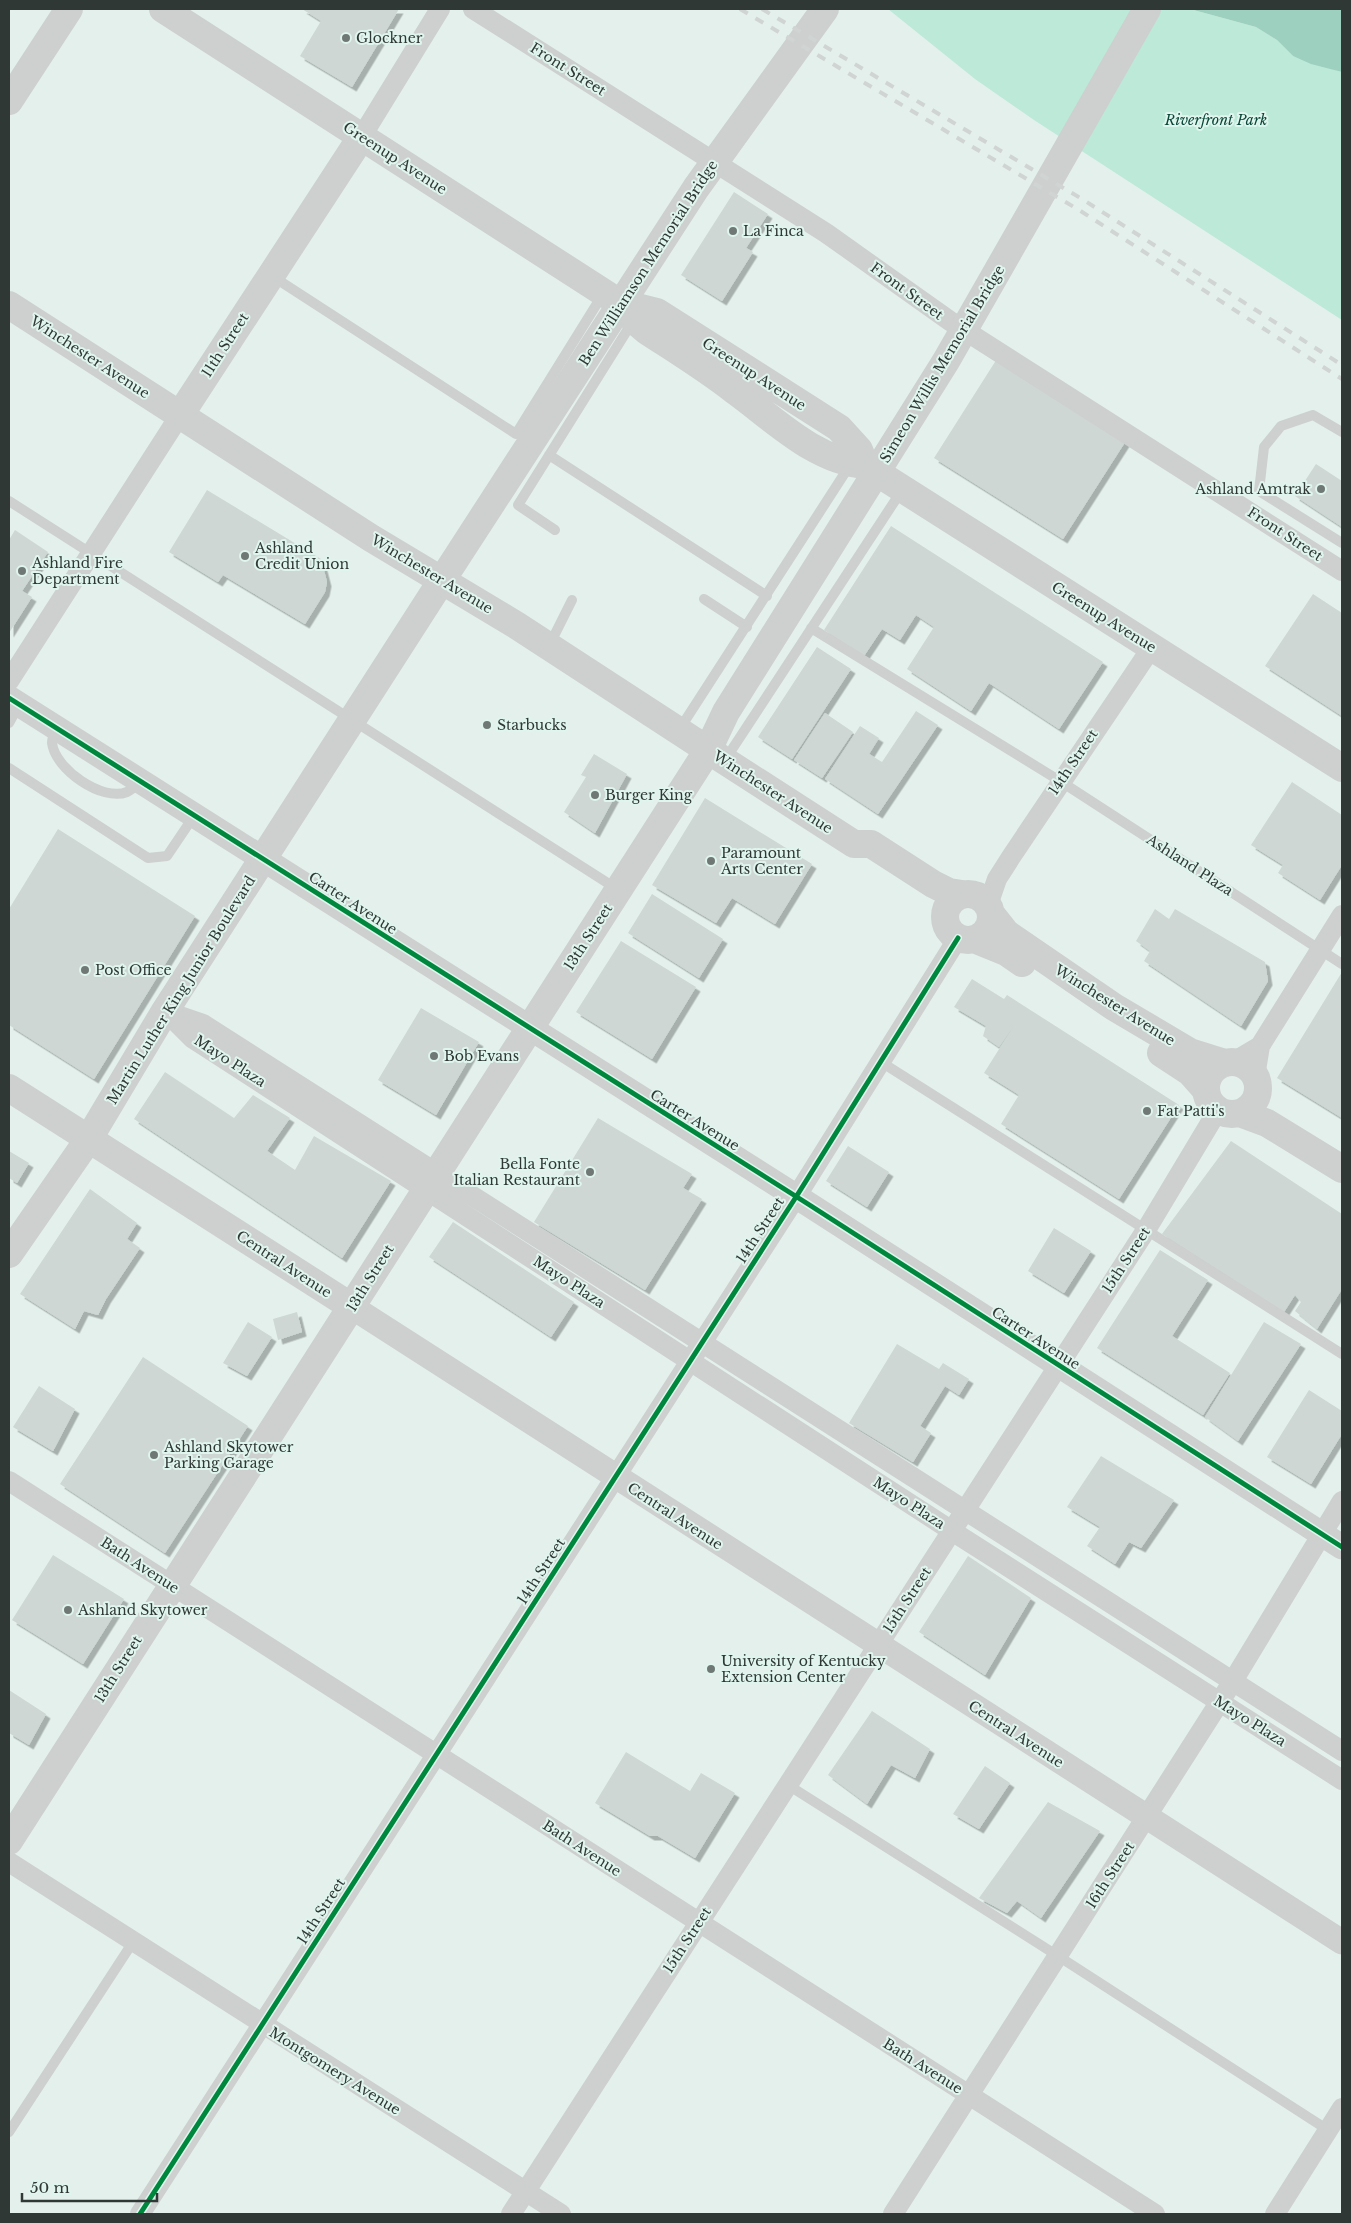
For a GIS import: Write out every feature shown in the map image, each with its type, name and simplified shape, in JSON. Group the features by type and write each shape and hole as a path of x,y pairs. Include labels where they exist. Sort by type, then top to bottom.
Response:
{"main road":[{"path":"9,101 69,9"},
{"name":"Greenup Avenue","path":"163,9 626,307 657,312 839,428 858,460 1342,768"},
{"name":"Ben Williamson Memorial Bridge","path":"480,522 696,188 825,9"},
{"name":"Simeon Willis Memorial Bridge","path":"726,712 946,361 1147,9"},
{"name":"11th Street","path":"180,415 362,136"},
{"name":"Winchester Avenue","path":"9,305 180,415 548,646 854,844 871,844 940,888 979,902 1006,933 1114,1007 1190,1052 1243,1072"},
{"name":"Martin Luther King Junior Boulevard","path":"9,1254 88,1140 165,1011 480,522"},
{"name":"13th Street","path":"9,1841 171,1585 352,1307 431,1180 618,890 716,756 726,712"},
{"name":"Winchester Avenue","path":"854,844 860,858 930,904 959,932 1006,952 1153,1047 1190,1072 1221,1104 1268,1123 1342,1169"},
{"path":"979,902 987,930 959,932 949,904 979,902"},
{"path":"1243,1072 1253,1102 1221,1104 1206,1081 1210,1073 1243,1072 1277,1108 1342,1152"},
{"name":"Central Avenue","path":"9,1088 352,1307"}],"street":[{"name":"11th Street","path":"362,136 440,9"},
{"name":"Front Street","path":"472,9 826,233 950,321 1342,570"},
{"name":"11th Street","path":"9,681 180,415"},
{"name":"14th Street","path":"979,902 997,879 1060,781 1152,647"},
{"name":"Carter Avenue","path":"12,709 56,728 140,783 263,858 529,1030 796,1197 1332,1540"},
{"path":"1243,1072 1342,915"},
{"name":"14th Street","path":"140,2214 700,1342 796,1197 882,1062 959,932"},
{"name":"Mayo Plaza","path":"165,1011 203,1024 689,1360 952,1531 1342,1780"},
{"name":"15th Street","path":"511,2214 1146,1230 1221,1104"},
{"name":"Mayo Plaza","path":"431,1180 700,1342 1342,1751"},
{"name":"Central Avenue","path":"352,1307 1342,1942"},
{"name":"Bath Avenue","path":"9,1481 1155,2214"},
{"name":"16th Street","path":"893,2214 1219,1702 1332,1540 1342,1501"},
{"name":"Montgomery Avenue","path":"9,1862 561,2214"},
{"path":"1276,2214 1342,2108"}],"lane":[{"path":"271,276 516,434 626,307"},
{"path":"555,530 518,505 549,455 626,307"},
{"path":"1342,432 1313,415 1281,426 1264,448 1259,491 1342,543"},
{"path":"549,455 767,596"},
{"path":"679,731 858,460"},
{"path":"716,756 811,628 902,489"},
{"path":"9,501 618,890"},
{"path":"704,599 747,627"},
{"path":"548,646 572,600"},
{"name":"Ashland Plaza","path":"811,628 1060,781 1342,964"},
{"path":"9,768 148,858 167,856 194,816"},
{"path":"882,1062 1342,1354"},
{"path":"788,1786 1058,1956 1328,2130"},
{"path":"9,2132 133,1942"}],"green space":[{"name":"Riverfront Park","path":"888,9 1190,9 1256,27 1277,40 1293,56 1342,72 1342,320 1034,120 975,79"}],"shaded area":[{"path":"1190,9 1342,9 1342,72 1311,64 1293,56 1277,40 1256,27"}],"building":[{"name":"Glockner","path":"302,9 399,9 352,87 300,56 321,21"},
{"name":"La Finca","path":"734,192 768,214 746,248 753,252 722,301 681,275"},
{"path":"1000,354 1129,436 1063,539 934,458"},
{"name":"Ashland Amtrak","path":"1316,464 1342,481 1342,527 1295,496"},
{"name":"Ashland Credit Union","path":"207,490 321,559 327,582 325,592 305,624 223,575 218,582 169,552"},
{"path":"891,526 1103,662 1059,729 989,683 971,711 907,669 934,627 916,615 900,640 882,629 864,656 824,630"},
{"name":"Ashland Fire Department","path":"15,530 48,552 22,591 32,597 9,633 9,540"},
{"path":"1313,594 1342,613 1342,716 1265,666"},
{"path":"817,647 851,669 792,759 758,737"},
{"path":"916,711 938,725 878,814 825,779 860,726 879,738 869,754 882,762"},
{"path":"825,713 853,732 822,778 794,760"},
{"name":"Burger King","path":"594,754 627,774 595,833 564,812 586,777 581,775"},
{"path":"1292,782 1342,815 1342,865 1320,900 1278,873 1283,865 1251,845"},
{"name":"Paramount Arts Center","path":"705,798 812,864 775,924 732,898 716,923 652,885"},
{"name":"Post Office","path":"58,829 195,916 94,1079 9,1025 9,909"},
{"path":"652,894 723,939 699,978 628,933"},
{"path":"1155,909 1169,919 1175,909 1265,962 1268,981 1241,1026 1144,961 1150,951 1136,941"},
{"path":"621,941 696,987 652,1059 576,1012"},
{"path":"1342,972 1342,1118 1277,1078"},
{"path":"972,979 1004,999 1007,995 1179,1105 1119,1199 1001,1124 1019,1095 984,1073 1013,1027 999,1047 983,1036 986,1026 954,1007"},
{"path":"421,1008 479,1042 436,1115 378,1080"},
{"path":"165,1072 234,1118 253,1095 290,1118 267,1151 295,1170 314,1136 391,1181 342,1258 134,1119"},
{"path":"598,1118 692,1174 683,1188 702,1199 645,1290 534,1222"},
{"path":"1231,1141 1342,1214 1342,1289 1317,1329 1295,1311 1301,1302 1295,1295 1284,1312 1162,1234"},
{"path":"848,1146 889,1172 867,1207 826,1181"},
{"path":"9,1151 29,1163 17,1183 9,1178"},
{"path":"90,1189 137,1223 127,1239 140,1248 106,1299 98,1315 84,1311 75,1329 20,1294"},
{"path":"453,1222 574,1302 551,1337 429,1257"},
{"path":"1054,1228 1091,1251 1064,1293 1028,1271"},
{"path":"1160,1250 1208,1280 1172,1336 1230,1373 1203,1415 1097,1348"},
{"path":"297,1312 302,1332 278,1340 273,1319"},
{"path":"248,1322 272,1337 247,1376 223,1363"},
{"path":"1264,1322 1301,1344 1238,1441 1205,1417"},
{"path":"897,1344 939,1369 943,1363 969,1379 959,1395 945,1386 920,1426 931,1433 913,1462 849,1423"},
{"name":"Ashland Skytower Parking Garage","path":"143,1357 248,1426 165,1553 60,1484"},
{"path":"39,1386 75,1409 53,1451 13,1427"},
{"path":"1309,1390 1342,1411 1342,1434 1311,1484 1267,1457"},
{"path":"1101,1456 1174,1500 1141,1548 1129,1542 1115,1564 1087,1546 1100,1527 1067,1507"},
{"name":"Ashland Skytower","path":"53,1555 124,1599 83,1664 12,1620"},
{"path":"968,1556 1031,1598 985,1675 919,1632"},
{"path":"9,1690 46,1714 29,1745 9,1733"},
{"path":"872,1711 930,1749 915,1778 891,1765 867,1804 828,1775"},
{"path":"626,1752 690,1791 701,1773 735,1793 695,1858 658,1836 650,1836 595,1803"},
{"path":"985,1766 1010,1783 979,1829 953,1814"},
{"path":"1048,1802 1100,1831 1041,1918 1017,1901 1007,1913 979,1898"}],"railway":[{"path":"740,9 1079,210 1342,379"},
{"path":"762,9 1082,199 1342,365"}],"cycle path":[{"path":"9,698 808,1204 1342,1547"},
{"path":"140,2214 796,1197 958,938"}],"place":[{"name":"Glockner","path":"346,38"},
{"name":"La Finca","path":"733,231"},
{"name":"Ashland Amtrak","path":"1321,489"},
{"name":"Ashland Credit Union","path":"245,556"},
{"name":"Ashland Fire Department","path":"22,571"},
{"name":"Starbucks","path":"487,725"},
{"name":"Burger King","path":"595,795"},
{"name":"Paramount Arts Center","path":"711,861"},
{"name":"Post Office","path":"85,970"},
{"name":"Bob Evans","path":"434,1056"},
{"name":"Fat Patti's","path":"1147,1111"},
{"name":"Bella Fonte Italian Restaurant","path":"590,1172"},
{"name":"Ashland Skytower Parking Garage","path":"154,1455"},
{"name":"Ashland Skytower","path":"68,1610"},
{"name":"University of Kentucky Extension Center","path":"711,1669"}]}
